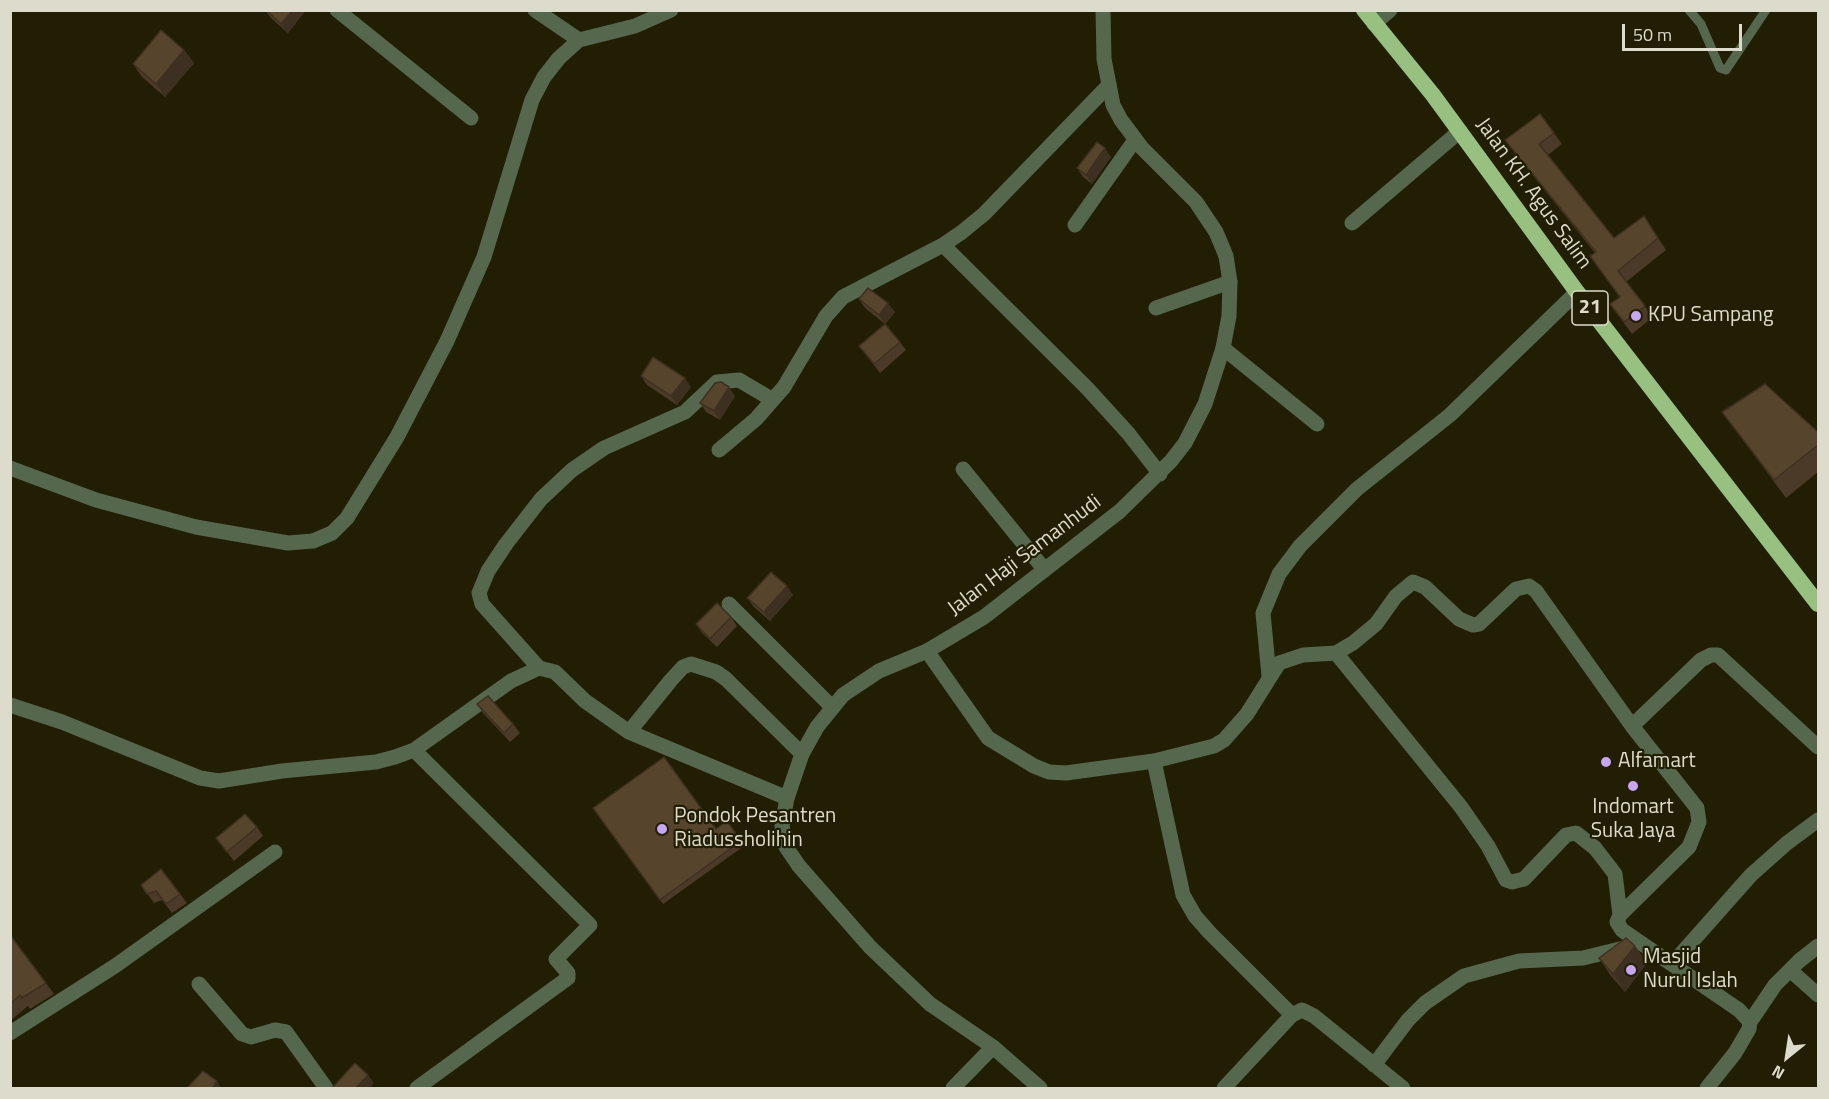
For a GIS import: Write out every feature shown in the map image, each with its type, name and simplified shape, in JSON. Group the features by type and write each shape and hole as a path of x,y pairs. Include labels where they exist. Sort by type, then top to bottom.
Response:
{"highway":[{"name":"Jalan KH. Agus Salim","path":"1369,17 1460,131 1577,292 1818,604"}],"street":[{"path":"337,10 471,118"},
{"path":"535,10 579,40"},
{"path":"10,468 96,500 196,527 288,543 313,541 332,533 347,518 397,437 447,341 484,257 532,100 544,76 579,40 635,26 671,10"},
{"name":"Jalan Haji Samanhudi","path":"1040,1089 993,1047 930,1004 900,977 813,885 786,847 783,836 787,798 802,754 832,707 843,695 879,671 927,651 984,617 1120,512 1160,474 1185,443 1196,423 1223,348 1229,316 1230,282 1223,248 1216,232 1196,201 1135,140 1113,105 1104,59 1103,10"},
{"path":"1369,17 1390,10"},
{"path":"719,450 756,419 773,400 794,371 826,316 843,297 943,245 984,214 1109,85"},
{"path":"1352,224 1460,131"},
{"path":"1075,225 1135,140"},
{"path":"943,245 1088,388 1160,474"},
{"path":"1156,308 1230,282"},
{"path":"1269,676 1263,613 1279,573 1300,546 1357,489 1450,415 1577,292"},
{"path":"1223,348 1317,424"},
{"path":"773,400 739,380 717,382 685,412 604,448 572,470 541,499 488,571 479,593 482,604 539,668 555,672 585,701 629,732 787,798"},
{"path":"963,469 1044,569"},
{"path":"927,651 988,738 1034,766 1049,772 1066,774 1154,761 1203,750 1224,740 1247,714 1279,663 1289,658 1336,653 1367,633 1406,586 1413,582 1425,587 1464,622 1473,625 1479,624 1516,589 1526,585 1536,591 1632,726 1697,808 1699,822 1683,855 1620,915"},
{"path":"729,604 832,707"},
{"path":"1336,653 1461,807 1488,846 1506,880 1512,882 1524,879 1566,835 1576,833 1595,848 1615,874 1620,915 1618,924 1638,942 1673,963 1739,1010 1750,1022"},
{"path":"1632,726 1701,660 1711,655 1718,655 1818,747"},
{"path":"629,732 671,680 683,667 691,664 716,672 726,679 802,754"},
{"path":"10,705 62,722 200,778 219,781 282,771 376,762 414,750 511,681 539,668"},
{"path":"414,750 590,925 556,958 568,973 568,978 417,1089"},
{"path":"1154,761 1183,895 1195,916 1209,932 1292,1015"},
{"path":"1673,963 1751,875 1786,843 1818,820"},
{"path":"10,1033 115,966 275,852"},
{"path":"1374,1065 1420,1008 1464,976 1519,961 1583,958 1615,952 1638,942"},
{"path":"1707,1089 1736,1053 1747,1035 1750,1022 1775,985 1818,946"},
{"path":"1790,970 1818,994"},
{"path":"199,984 242,1034 251,1036 275,1030 286,1032 326,1089"},
{"path":"1224,1089 1292,1015 1300,1010 1309,1012 1403,1089"},
{"path":"953,1089 993,1047"}],"lane":[{"path":"1689,10 1701,24 1720,68 1726,70 1766,10"}],"building":[{"path":"266,10 293,10 281,24"},
{"path":"161,30 184,50 156,84 133,64"},
{"path":"1540,114 1554,133 1539,144 1614,238 1644,216 1658,238 1618,271 1645,306 1624,322 1610,304 1620,297 1590,256 1596,252 1505,140"},
{"path":"1097,142 1105,148 1086,175 1077,168"},
{"path":"868,288 888,303 879,315 859,299"},
{"path":"885,324 900,342 874,364 859,346"},
{"path":"653,357 685,378 671,396 641,376"},
{"path":"721,382 729,387 714,411 700,403 715,383"},
{"path":"1765,384 1818,432 1818,445 1774,480 1722,412"},
{"path":"771,572 787,586 764,612 747,598"},
{"path":"717,603 731,617 710,639 696,624"},
{"path":"488,696 513,724 504,733 477,704"},
{"name":"Pondok Pesantren Riadussholihin","path":"664,757 716,829 727,821 741,841 660,900 593,808"},
{"path":"245,814 257,827 227,852 216,838"},
{"path":"161,869 180,894 166,904 156,891 147,894 141,885"},
{"path":"10,935 46,983 22,998 20,995 10,1004"},
{"path":"1626,938 1635,946 1613,974 1599,958"},
{"path":"355,1063 368,1075 355,1089 331,1089"},
{"path":"203,1071 217,1081 212,1089 186,1089"}],"place":[{"name":"KPU Sampang","path":"1636,316"},
{"name":"Alfamart","path":"1606,762"},
{"name":"Indomart Suka Jaya","path":"1633,786"},
{"name":"Pondok Pesantren Riadussholihin","path":"662,829"},
{"name":"Masjid Nurul Islah","path":"1631,970"}]}
